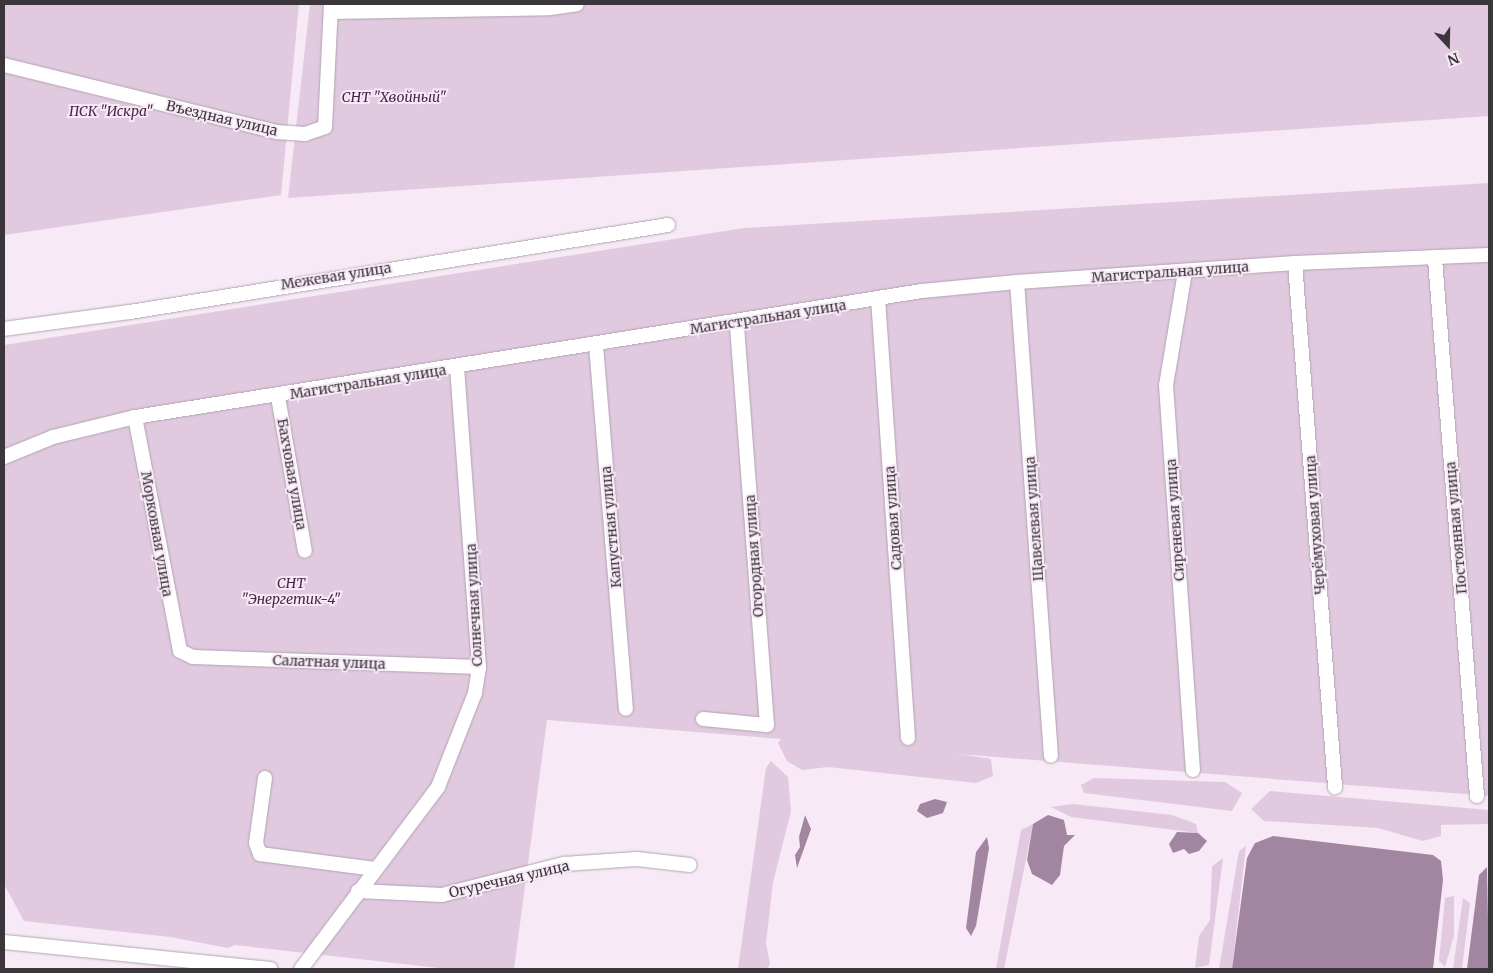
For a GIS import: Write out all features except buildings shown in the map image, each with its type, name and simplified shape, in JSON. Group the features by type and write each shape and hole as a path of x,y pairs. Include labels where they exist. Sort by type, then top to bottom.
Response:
{"street":[{"path":"331,8 550,8 577,4"},
{"name":"Въездная улица","path":"4,65 276,132 304,134 324,128 331,8"},
{"name":"Межевая улица","path":"4,329 130,312 668,225"},
{"name":"Магистральная улица","path":"4,457 53,437 135,418 278,397 878,298 1017,282 1295,264 1489,255"},
{"name":"Постоянная улица","path":"1435,259 1478,796"},
{"name":"Черёмуховая улица","path":"1295,264 1335,787"},
{"name":"Сиреневая улица","path":"1185,272 1166,385 1194,770"},
{"name":"Щавелевая улица","path":"1017,282 1051,756"},
{"name":"Садовая улица","path":"878,298 908,738"},
{"name":"Огородная улица","path":"703,720 767,725 737,322"},
{"name":"Капустная улица","path":"596,344 626,709"},
{"name":"Солнечная улица","path":"300,969 438,787 467,718 479,667 457,368"},
{"name":"Бахчовая улица","path":"278,397 305,551"},
{"name":"Морковная улица","path":"135,418 180,651"},
{"name":"Салатная улица","path":"180,651 193,658 479,667"},
{"path":"265,778 256,843 260,854 375,869"},
{"name":"Огуречная улица","path":"358,891 442,895 564,864 637,859 690,865"},
{"path":"4,942 271,969"}],"green space":[{"name":"ПСК \"Искра\"","path":"4,4 299,4 281,195 4,235"},
{"name":"СНТ \"Хвойный\"","path":"310,4 1489,4 1489,116 288,198"},
{"name":"СНТ \"Энергетик-4\"","path":"1489,183 1489,796 959,754 991,759 993,776 976,783 828,767 802,770 787,761 778,743 781,739 547,720 514,969 448,969 235,945 228,948 170,937 24,921 4,884 4,345 744,228"},
{"path":"771,761 788,777 791,811 773,882 766,943 770,964 767,969 738,969 766,768"},
{"path":"1094,778 1225,782 1242,793 1232,811 1084,793 1081,785"},
{"path":"1270,791 1489,810 1489,824 1441,825 1441,836 1423,841 1378,828 1264,821 1251,809"},
{"path":"1073,804 1172,815 1196,824 1198,833 1071,817 1051,807"},
{"path":"1033,824 1004,969 996,969 1021,830"},
{"path":"1246,846 1232,969 1219,969 1239,851"},
{"path":"1223,858 1209,965 1195,968 1199,936 1210,920 1212,866"},
{"path":"1454,896 1454,935 1445,967 1439,961 1445,898"},
{"path":"1463,898 1470,903 1462,969 1453,969"}],"shaded area":[{"path":"935,799 947,802 943,813 927,818 917,811 920,804"},
{"path":"805,815 811,829 797,868 795,855 800,847 799,837"},
{"path":"1048,815 1064,820 1067,835 1075,835 1064,846 1060,875 1052,885 1032,874 1027,860 1033,824"},
{"path":"1177,832 1198,833 1207,841 1199,851 1189,854 1184,849 1173,853 1169,844"},
{"path":"1273,836 1433,855 1441,861 1443,880 1433,969 1232,969 1247,858 1255,843"},
{"path":"987,837 989,848 976,926 971,936 966,928 976,852"},
{"path":"1487,867 1489,969 1467,969 1479,875"}]}
